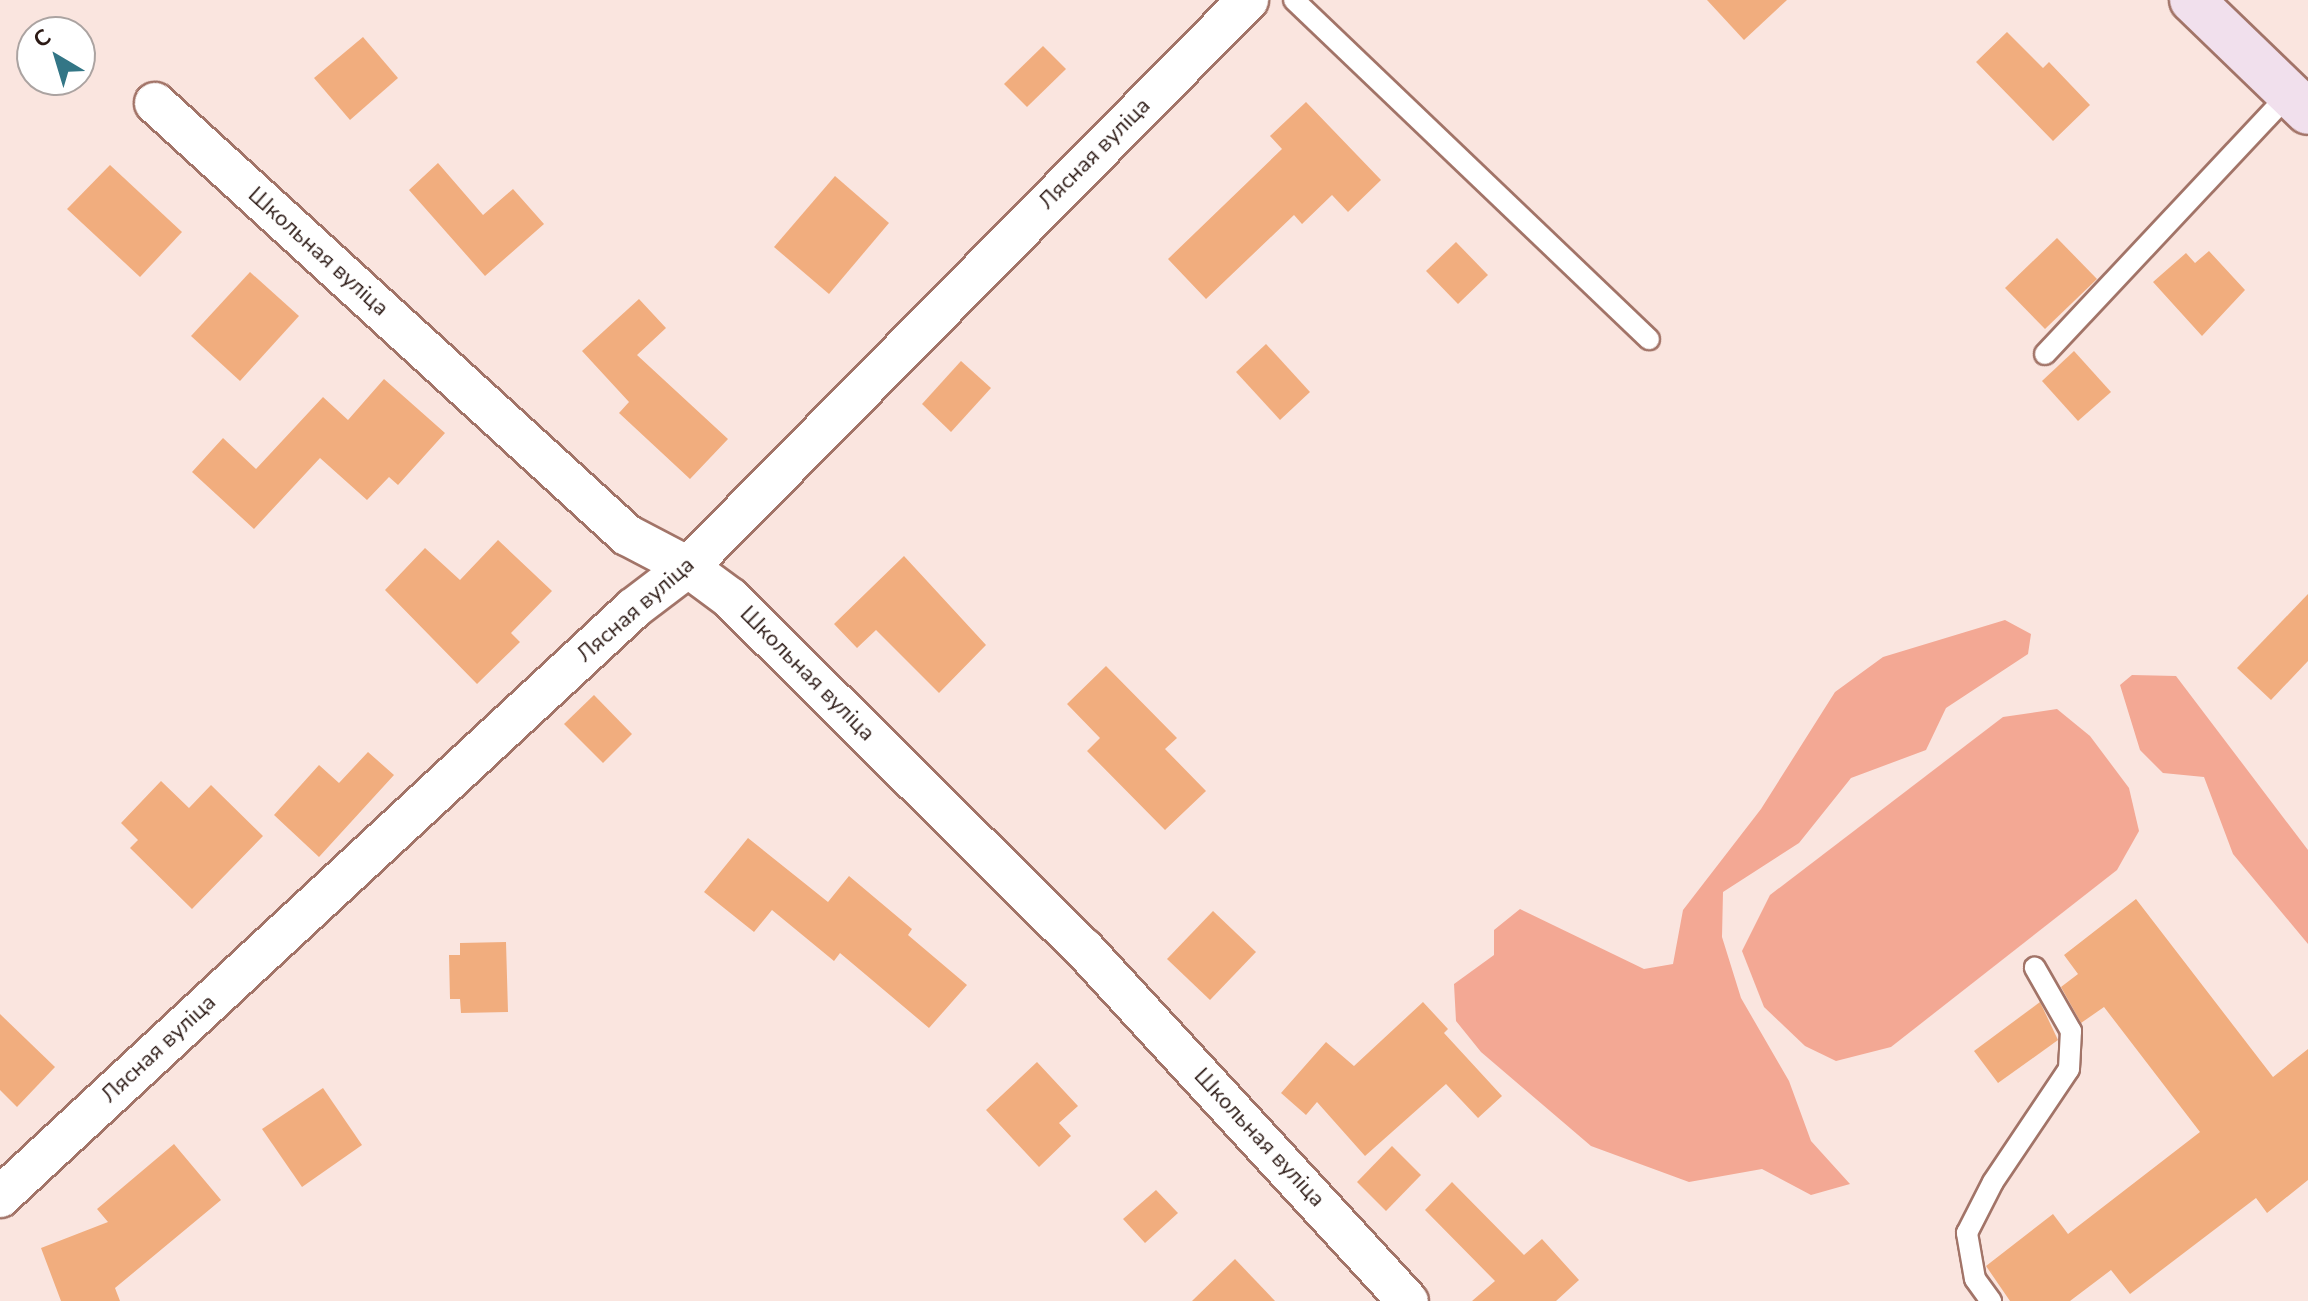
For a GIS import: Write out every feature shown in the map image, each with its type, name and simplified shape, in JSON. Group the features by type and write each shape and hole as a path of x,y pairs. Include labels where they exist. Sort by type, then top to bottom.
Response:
{"street":[{"name":"Лясная вуліца","path":"0,1197 622,619 688,567 1248,0"},
{"path":"2192,0 2299,103"},
{"name":"Школьная вуліца","path":"155,103 627,535 688,567 730,598 1083,948 1408,1301"}],"lane":[{"path":"1294,0 1649,339"},
{"path":"2045,354 2299,103"},
{"path":"1991,1301 1975,1279 1967,1233 1993,1182 2069,1069 2071,1031 2035,968"}],"shaded area":[{"path":"2005,620 2031,634 2028,654 1946,708 1926,750 1851,778 1799,843 1723,892 1722,937 1741,998 1789,1081 1811,1141 1850,1184 1811,1195 1762,1169 1689,1182 1591,1146 1481,1052 1456,1021 1454,984 1494,955 1494,930 1520,909 1644,969 1673,964 1683,910 1761,809 1835,692 1883,657"},
{"path":"2132,675 2176,676 2308,850 2308,944 2233,854 2204,777 2163,773 2140,750 2120,685"},
{"path":"2057,709 2090,736 2129,788 2139,831 2117,870 1891,1047 1836,1061 1805,1046 1764,1007 1742,951 1770,895 2003,717"}],"building":[{"path":"1707,0 1787,0 1744,40"},
{"path":"2007,32 2043,68 2049,62 2090,105 2053,141 1976,62"},
{"path":"363,37 398,78 350,120 314,78"},
{"path":"1043,46 1066,69 1027,107 1004,84"},
{"path":"1306,102 1381,180 1348,212 1332,195 1302,224 1294,215 1206,299 1168,259 1282,149 1270,136"},
{"path":"438,163 483,215 513,189 544,224 485,276 409,190"},
{"path":"110,165 182,232 140,277 67,209"},
{"path":"835,176 889,223 829,294 774,247"},
{"path":"2057,238 2097,279 2045,329 2005,288"},
{"path":"1456,242 1488,275 1458,304 1426,271"},
{"path":"2209,251 2245,290 2202,336 2153,282 2186,253 2195,263"},
{"path":"250,272 299,316 240,381 191,336"},
{"path":"639,299 666,328 637,355 728,439 690,479 619,413 629,402 582,351"},
{"path":"1266,344 1310,392 1280,420 1236,372"},
{"path":"2074,351 2111,392 2078,421 2042,381"},
{"path":"961,361 991,388 951,432 922,404"},
{"path":"384,379 445,433 398,485 389,477 367,500 320,458 254,529 192,472 223,438 256,469 323,397 348,420"},
{"path":"498,540 552,591 511,633 520,642 477,684 385,590 425,548 460,580"},
{"path":"904,556 986,645 939,693 876,630 857,648 834,624"},
{"path":"2308,594 2308,661 2271,700 2237,668"},
{"path":"1106,666 1177,738 1165,749 1206,791 1165,830 1087,751 1100,738 1067,704"},
{"path":"594,695 632,734 603,763 564,724"},
{"path":"368,752 394,775 319,857 274,815 319,765 339,783"},
{"path":"161,781 189,808 211,785 263,836 192,909 130,848 138,840 121,823"},
{"path":"748,838 828,902 849,876 912,929 908,935 967,985 929,1028 840,953 834,961 772,910 754,932 704,892"},
{"path":"2136,899 2273,1077 2308,1049 2308,1180 2267,1213 2256,1198 2130,1294 2111,1270 2070,1301 2010,1301 1986,1266 2053,1214 2068,1234 2200,1132 2104,1007 2081,1023 2061,987 2078,974 2064,955"},
{"path":"1213,911 1256,952 1210,1000 1167,959"},
{"path":"506,942 508,1012 461,1013 460,999 450,999 449,955 460,955 460,943"},
{"path":"1423,1002 1448,1029 1444,1033 1502,1096 1478,1118 1446,1084 1365,1156 1317,1102 1306,1115 1281,1093 1326,1042 1354,1066"},
{"path":"2040,1002 2058,1040 1998,1083 1974,1051"},
{"path":"0,1014 55,1067 17,1107 0,1090"},
{"path":"1037,1062 1078,1106 1059,1123 1071,1136 1039,1167 986,1110"},
{"path":"323,1088 362,1145 302,1187 262,1129"},
{"path":"174,1144 221,1200 115,1288 120,1301 61,1301 41,1248 108,1222 97,1209"},
{"path":"1392,1146 1421,1175 1386,1211 1357,1182"},
{"path":"1452,1182 1524,1255 1542,1239 1579,1280 1556,1301 1472,1301 1495,1281 1425,1210"},
{"path":"1156,1190 1178,1213 1145,1243 1123,1219"},
{"path":"1235,1259 1275,1301 1192,1301"}]}
